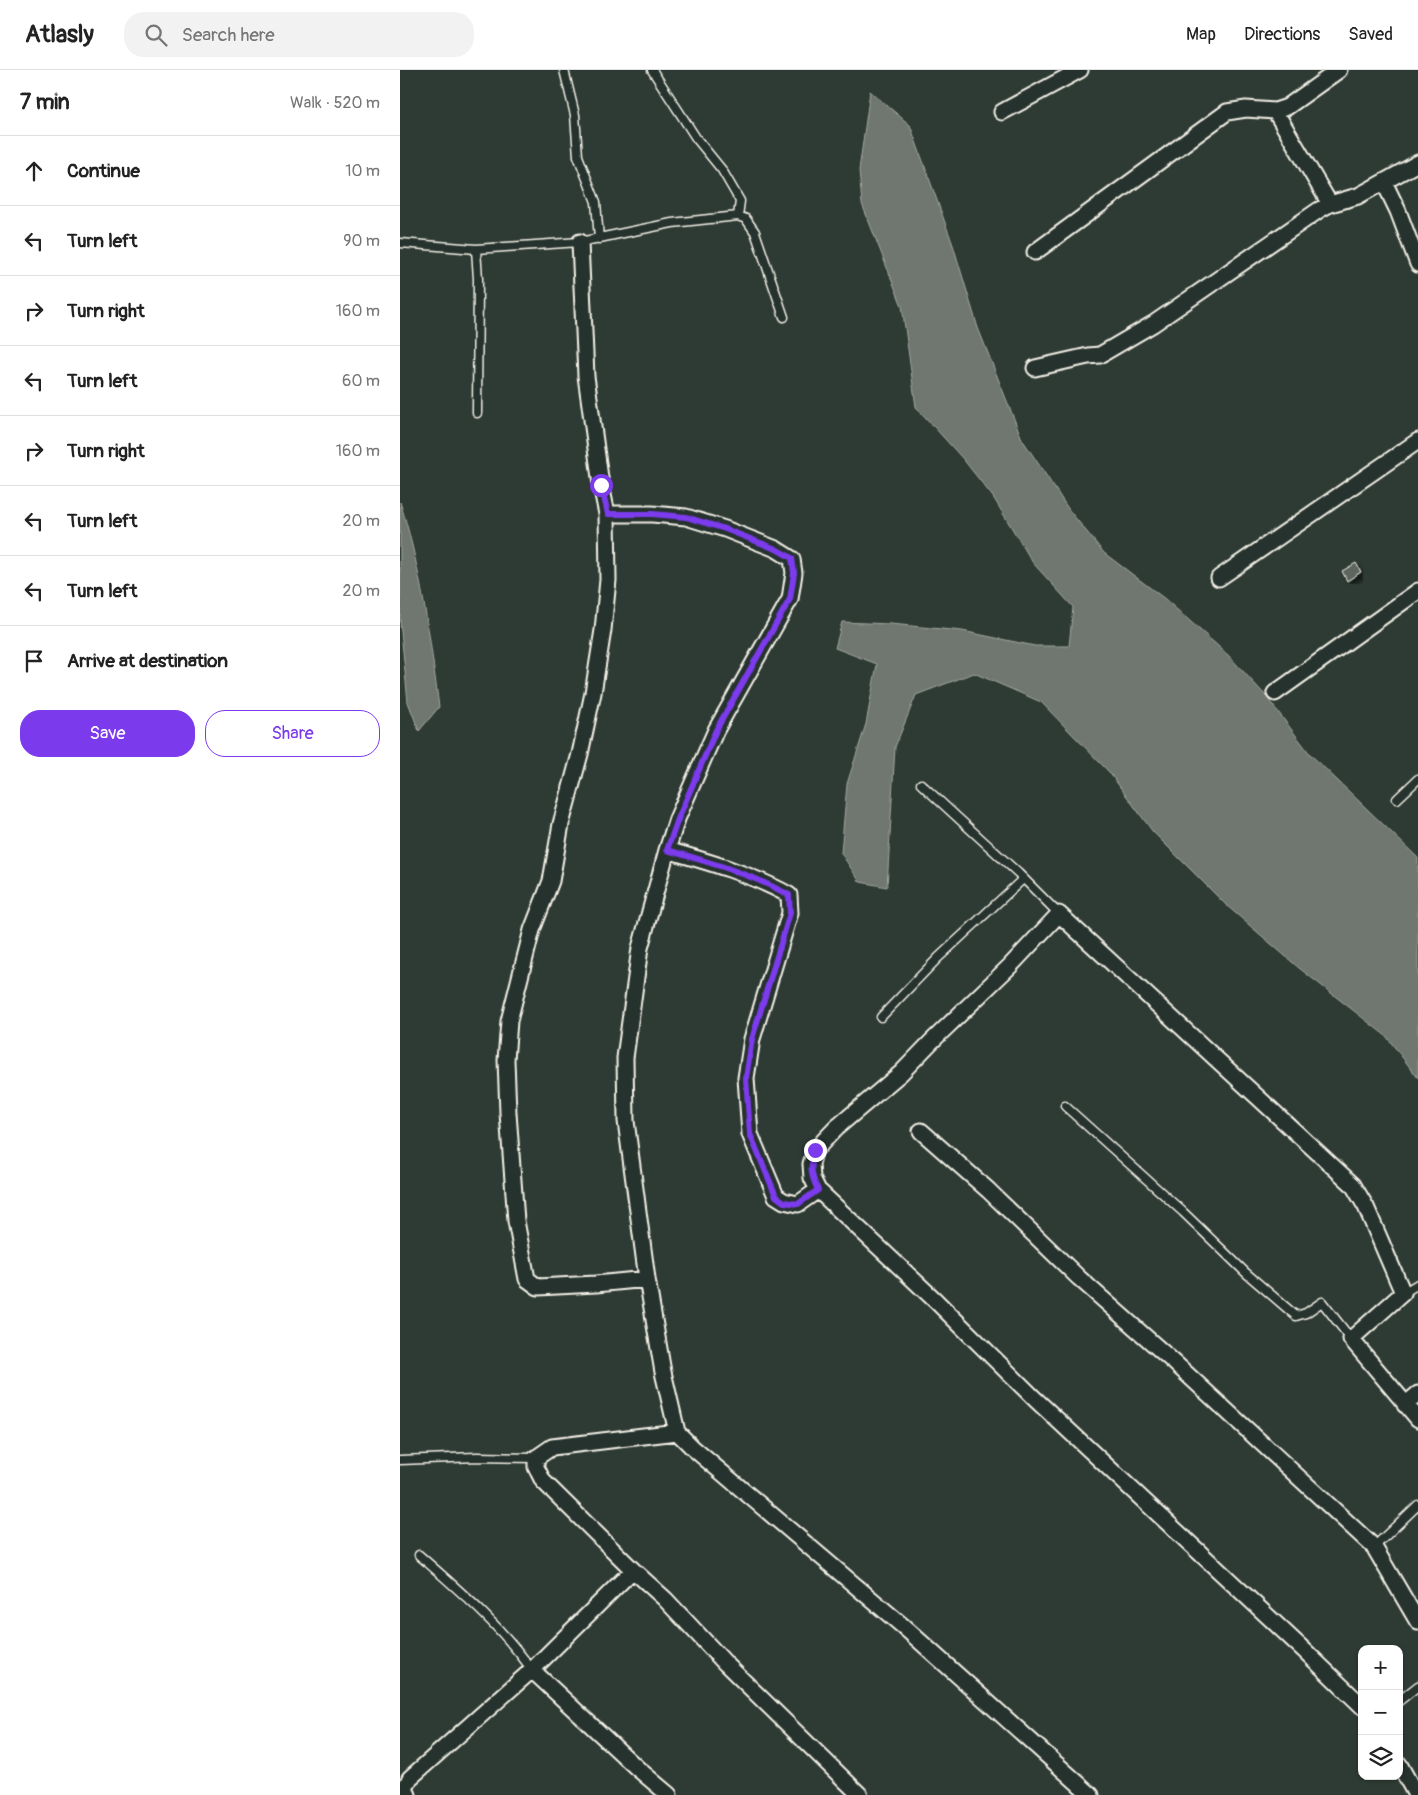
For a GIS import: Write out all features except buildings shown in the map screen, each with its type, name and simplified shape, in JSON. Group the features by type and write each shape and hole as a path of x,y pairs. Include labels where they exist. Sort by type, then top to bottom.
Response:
{"street":[{"path":"1002,112 1080,70"},
{"path":"1035,252 1227,112 1246,109 1275,112 1287,107 1339,70"},
{"path":"1275,112 1330,204"},
{"path":"1035,368 1100,355 1153,324 1319,210 1330,204 1358,196 1418,164"},
{"path":"1384,182 1418,264"},
{"path":"580,242 586,376 601,485 608,514 608,580 603,630 593,693 580,754 561,824 551,881 532,930 509,1021 506,1060 508,1113 516,1221 527,1279 538,1287 647,1279"},
{"path":"1219,578 1418,441"},
{"path":"608,514 652,514 686,517 725,529 776,549 792,558 794,573 790,599 716,730 678,819 667,850 640,948 625,1058 626,1121 647,1279 663,1372 677,1432 693,1448 938,1658 1092,1795"},
{"path":"1275,693 1418,591"},
{"path":"667,850 703,860 767,883 789,895 790,913 752,1039 746,1078 750,1134 776,1196 784,1202 798,1204 818,1190"},
{"path":"1358,1702 1035,1399 930,1295 818,1190 812,1178 811,1164 815,1150 836,1128 901,1072 1010,966 1059,914 1353,1185 1366,1207 1403,1292 1351,1339 1418,1419"},
{"path":"920,1131 988,1190 1079,1278 1176,1364 1374,1547 1418,1622"},
{"path":"1405,1405 1418,1394"},
{"path":"677,1432 552,1447 536,1458 536,1467 543,1481 665,1599 726,1664 860,1795"},
{"path":"404,1791 410,1778 532,1670 633,1570"},
{"path":"532,1670 637,1768 669,1795"},
{"path":"1403,1771 1416,1795"}],"lane":[{"path":"564,70 575,115 578,156 596,202 599,239"},
{"path":"652,70 696,138 722,170 740,201 738,216"},
{"path":"400,243 476,249 580,242 672,223 738,216 746,219 755,232 784,317"},
{"path":"476,249 478,279 476,414"},
{"path":"1397,799 1418,779"},
{"path":"920,784 1023,878 1059,914"},
{"path":"881,1017 938,958 1023,878"},
{"path":"1065,1106 1183,1212 1246,1273 1296,1316 1306,1313 1322,1302 1351,1339"},
{"path":"1403,1292 1418,1284"},
{"path":"400,1460 477,1457 536,1458"},
{"path":"1374,1547 1418,1505"},
{"path":"419,1555 484,1612 513,1644 532,1670"},
{"path":"1403,1698 1418,1686"}],"shaded area":[{"path":"870,91 910,125 953,245 978,328 1022,439 1069,510 1104,553 1165,599 1227,654 1266,696 1310,754 1418,858 1418,1078 1386,1036 1299,968 1226,905 1153,832 1109,772 1041,702 974,673 916,695 895,747 887,887 860,882 841,853 847,784 866,724 877,664 835,648 842,622 891,624 962,631 1035,646 1069,646 1073,607 1033,563 993,497 963,459 916,407 902,306 862,204 859,170"},
{"path":"400,502 419,578 439,707 419,731 408,702 400,621"}],"route":[{"path":"601,485 608,514 652,514 686,517 725,529 776,549 792,558 794,573 790,599 716,730 678,819 667,850 703,860 767,883 789,895 790,913 752,1039 746,1078 750,1134 776,1196 784,1202 798,1204 818,1190 812,1178 811,1164 815,1150"}]}
